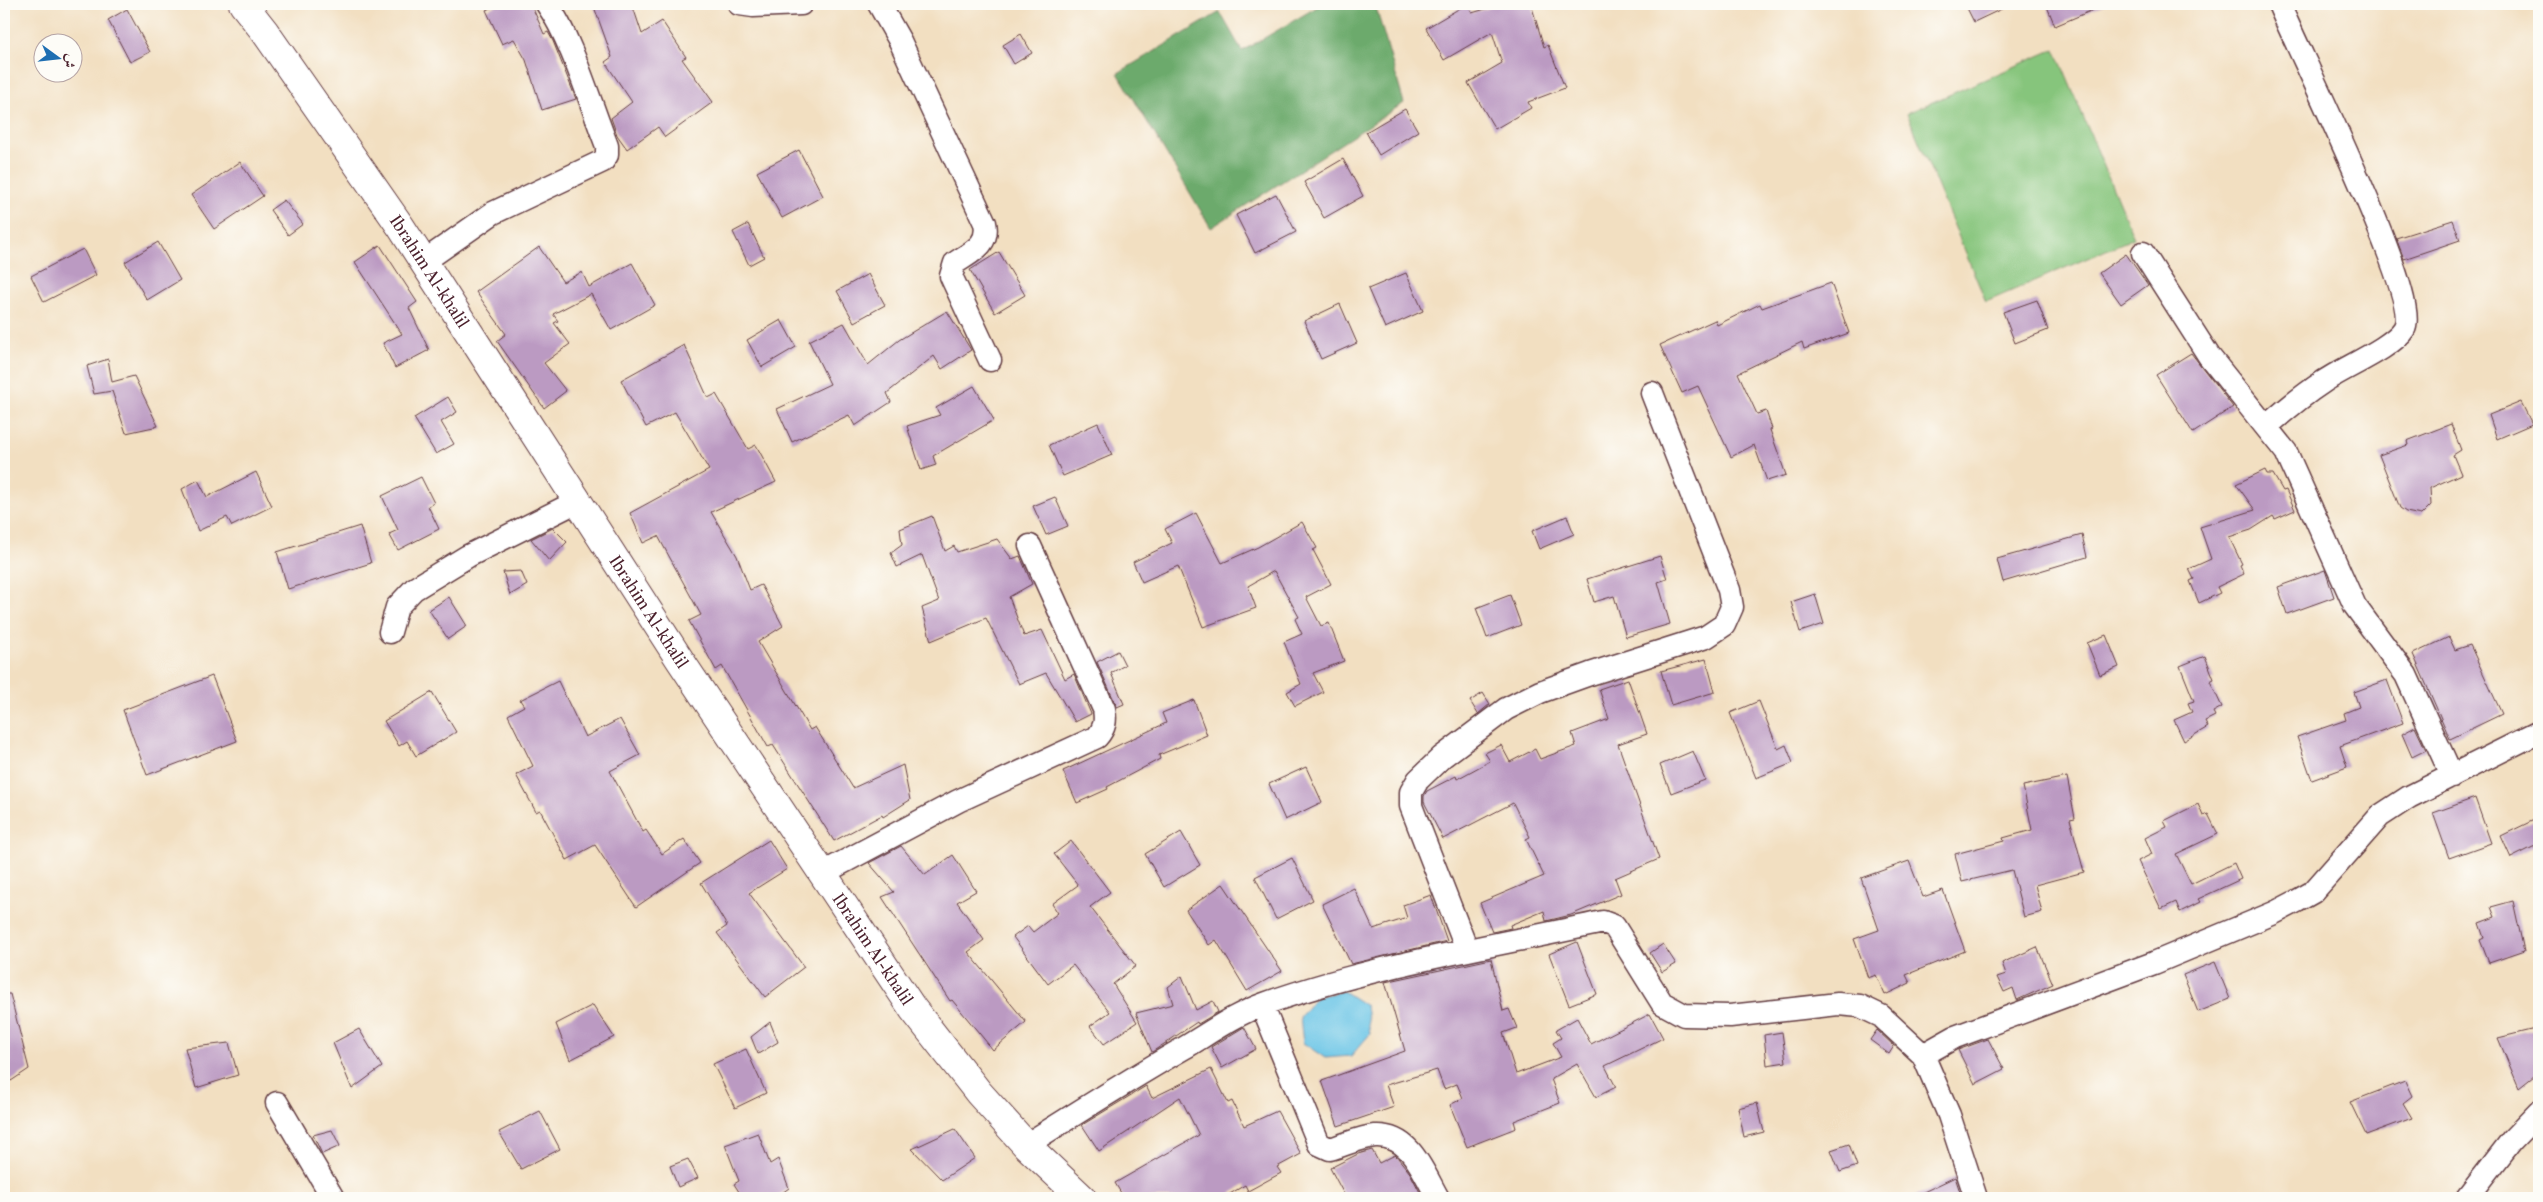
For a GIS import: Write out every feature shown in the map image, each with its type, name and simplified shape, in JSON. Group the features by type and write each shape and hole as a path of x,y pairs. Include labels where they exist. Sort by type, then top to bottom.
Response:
{"street":[{"name":"Ibrahim Al-khalil","path":"243,4 271,40 423,262 576,502 913,1009 979,1093 1026,1145 1082,1198"},
{"path":"423,262 493,213 604,160 607,155 607,146 574,62 554,14 547,4"},
{"path":"740,4 754,6 801,4"},
{"path":"879,4 900,41 985,223 987,232 985,240 980,246 955,263 951,276 990,360"},
{"path":"2266,427 2322,382 2396,338 2406,327 2407,311 2400,284 2359,180 2293,40 2279,4"},
{"path":"2143,253 2209,356 2286,452 2355,606 2406,675 2452,776"},
{"path":"1467,950 1412,806 1411,792 1418,780 1442,757 1506,709 1540,692 1706,637 1724,625 1732,607 1729,590 1652,393"},
{"path":"390,632 398,607 414,590 468,556 576,502"},
{"path":"823,873 958,801 1097,737 1103,729 1106,720 1104,709 1030,546"},
{"path":"1923,1055 1954,1037 2154,963 2296,902 2313,892 2380,816 2410,797 2539,732"},
{"path":"1026,1145 1126,1082 1219,1027 1262,1005 1360,975 1467,950 1603,922 1614,926 1662,1003 1684,1015 1730,1016 1838,1004 1860,1006 1881,1016 1923,1055 1949,1115 1976,1198"},
{"path":"1262,1005 1319,1144 1330,1149 1376,1136 1396,1141 1410,1148 1438,1198"},
{"path":"277,1103 333,1198"},
{"path":"2467,1198 2512,1140 2539,1112"}],"green space":[{"path":"1322,4 1375,4 1404,103 1211,228 1118,73 1220,12 1242,51"},
{"path":"2055,49 2134,238 1986,302 1907,113"}],"water":[{"path":"1343,991 1366,1006 1370,1034 1351,1056 1325,1058 1303,1043 1300,1017 1316,997"}],"building":[{"path":"499,4 531,4 544,34 548,32 553,41 576,99 542,110 526,60 514,39 502,44 486,10"},
{"path":"593,4 632,4 642,34 662,21 686,57 682,59 713,102 665,137 658,127 627,149 617,135 611,118 632,102 605,62 612,57"},
{"path":"1467,4 1472,13 1502,4 1531,4 1544,47 1548,45 1565,88 1528,102 1531,108 1495,129 1468,83 1502,63 1492,32 1444,60 1426,28"},
{"path":"1965,4 2012,4 1974,22"},
{"path":"2046,4 2107,4 2055,26"},
{"path":"127,9 150,52 130,62 108,20"},
{"path":"1021,34 1032,53 1014,64 1003,45"},
{"path":"1405,109 1418,131 1379,155 1366,132"},
{"path":"799,150 823,196 782,218 757,172"},
{"path":"1343,159 1363,196 1324,218 1304,182"},
{"path":"240,162 263,196 214,229 191,195"},
{"path":"1276,194 1296,232 1255,253 1236,215"},
{"path":"284,200 303,224 288,235 270,210"},
{"path":"2453,220 2460,240 2404,259 2396,238"},
{"path":"748,224 764,257 749,265 733,232"},
{"path":"158,242 180,280 147,300 125,262"},
{"path":"380,245 417,302 409,308 429,350 395,368 383,343 402,334 355,262"},
{"path":"539,247 563,282 582,272 589,287 632,263 655,305 611,330 591,294 553,314 558,321 554,323 570,344 544,363 566,391 544,408 497,341 506,334 476,292"},
{"path":"83,249 96,275 44,302 31,276"},
{"path":"999,252 1025,295 995,313 970,270"},
{"path":"2126,254 2148,285 2121,304 2099,273"},
{"path":"1406,273 1423,311 1385,328 1368,289"},
{"path":"868,274 885,305 854,322 837,291"},
{"path":"1831,283 1849,333 1804,349 1802,342 1738,373 1757,414 1766,411 1772,429 1770,430 1786,475 1767,481 1754,445 1731,457 1698,386 1682,393 1660,345 1715,320 1717,325 1760,304 1762,308"},
{"path":"2037,300 2048,330 2015,343 2003,312"},
{"path":"1340,304 1357,343 1321,359 1304,321"},
{"path":"947,311 971,350 942,369 934,356 887,393 891,402 855,426 849,415 792,442 777,409 830,384 809,341 844,323 868,365 899,340"},
{"path":"781,320 796,347 762,367 747,340"},
{"path":"684,345 708,398 716,394 748,449 756,445 776,482 711,512 737,556 750,590 761,585 783,626 758,642 810,730 815,727 853,788 903,765 910,800 883,817 882,815 834,841 773,745 768,747 722,666 716,670 689,621 701,615 658,536 643,543 630,513 709,470 675,412 646,427 621,380"},
{"path":"2191,353 2233,407 2193,433 2156,375"},
{"path":"108,359 112,382 134,376 158,426 126,433 112,391 94,394 87,366"},
{"path":"974,386 994,420 933,456 936,465 921,470 907,426 940,415 936,408"},
{"path":"448,397 457,412 441,422 454,444 436,454 414,418"},
{"path":"2521,402 2532,424 2497,439 2489,415"},
{"path":"1098,423 1112,455 1063,476 1049,445"},
{"path":"2451,424 2461,450 2453,455 2461,474 2430,488 2431,505 2421,515 2406,512 2400,508 2379,455 2408,445 2407,441"},
{"path":"2265,470 2267,474 2273,474 2283,491 2286,490 2295,510 2275,519 2273,516 2251,530 2229,537 2242,564 2240,565 2244,574 2217,587 2220,593 2199,603 2190,581 2194,579 2189,569 2211,559 2200,527 2255,510 2236,484"},
{"path":"256,472 272,506 232,526 227,517 198,531 182,489 198,480 207,497"},
{"path":"421,477 434,503 428,506 439,529 398,550 389,534 398,530 382,496"},
{"path":"1055,497 1068,526 1046,535 1033,506"},
{"path":"1196,513 1222,563 1258,547 1302,522 1317,548 1313,550 1331,584 1306,597 1321,626 1329,623 1344,661 1313,673 1323,692 1295,706 1287,692 1301,684 1284,642 1302,634 1295,619 1299,617 1274,571 1248,586 1256,608 1203,627 1178,566 1142,582 1133,562 1172,543 1165,529"},
{"path":"932,516 945,551 954,546 957,552 997,539 1012,559 1020,556 1032,584 1009,597 1024,636 1042,630 1065,679 1074,674 1091,714 1075,722 1046,673 1019,684 986,618 931,641 922,608 939,601 922,555 897,567 891,553 902,545 900,529"},
{"path":"1567,516 1574,534 1539,549 1532,531"},
{"path":"360,526 371,563 288,589 277,552"},
{"path":"553,528 567,542 549,561 531,539"},
{"path":"2082,535 2087,557 2003,582 1997,559"},
{"path":"1660,556 1667,579 1658,582 1670,624 1626,637 1614,596 1594,602 1587,579"},
{"path":"2325,570 2334,597 2287,614 2278,587"},
{"path":"521,571 527,585 510,595 503,572"},
{"path":"1815,594 1824,624 1800,632 1791,602"},
{"path":"1510,595 1521,625 1487,638 1476,608"},
{"path":"449,597 467,626 448,639 429,610"},
{"path":"2106,635 2119,667 2100,675 2087,643"},
{"path":"2449,637 2455,650 2470,645 2502,714 2450,739 2413,654"},
{"path":"1118,651 1125,665 1111,673 1124,704 1117,707 1097,662"},
{"path":"2205,656 2214,679 2210,681 2222,707 2213,712 2215,716 2205,721 2208,727 2184,741 2174,720 2192,712 2188,703 2194,701 2180,666"},
{"path":"1706,659 1715,692 1671,705 1661,671"},
{"path":"212,676 237,741 147,775 123,710"},
{"path":"1628,679 1647,734 1618,744 1659,859 1615,878 1621,894 1571,915 1546,921 1544,911 1510,925 1511,928 1492,932 1480,903 1544,876 1526,839 1530,837 1513,803 1443,839 1424,802 1424,796 1427,791 1456,776 1457,779 1490,761 1485,753 1501,745 1510,762 1535,749 1540,759 1576,746 1572,733 1609,719 1599,689"},
{"path":"2387,680 2403,723 2340,746 2347,767 2312,780 2297,737 2346,720 2344,713 2359,707 2354,692"},
{"path":"558,681 585,737 620,719 640,755 610,771 643,832 646,830 662,854 684,839 700,863 636,907 595,845 567,860 540,810 536,812 516,775 533,766 508,715 524,706 520,700"},
{"path":"432,692 456,732 416,756 407,741 399,746 384,721"},
{"path":"1483,693 1490,704 1478,714 1470,701"},
{"path":"1194,700 1207,735 1159,755 1160,759 1107,787 1108,789 1077,803 1063,771 1166,723 1162,713"},
{"path":"1759,701 1778,749 1786,745 1793,763 1756,778 1730,713"},
{"path":"2415,727 2426,750 2412,757 2402,734"},
{"path":"1693,751 1705,780 1671,793 1660,765"},
{"path":"1306,767 1322,802 1285,820 1269,784"},
{"path":"2067,777 2075,818 2070,819 2084,872 2035,885 2042,912 2024,917 2012,870 1962,882 1955,854 2004,841 2003,838 2032,830 2023,786"},
{"path":"2475,798 2491,843 2449,858 2433,813"},
{"path":"2198,804 2203,816 2208,814 2218,834 2176,854 2191,884 2234,863 2241,879 2198,899 2200,902 2180,912 2176,902 2161,909 2138,861 2152,854 2145,838 2167,827 2164,821"},
{"path":"2534,820 2539,830 2539,844 2511,858 2501,836"},
{"path":"1181,832 1200,865 1164,887 1145,854"},
{"path":"769,840 787,869 749,893 804,967 765,997 717,933 727,926 701,883"},
{"path":"1071,841 1110,892 1090,907 1136,966 1113,984 1137,1022 1104,1044 1090,1026 1110,1012 1073,965 1048,984 1013,937 1028,926 1033,932 1058,913 1052,904 1078,885 1054,854"},
{"path":"901,846 925,875 953,855 976,891 957,902 984,940 968,952 1026,1022 993,1050 952,1000 950,1001 882,897 894,892 869,863"},
{"path":"1292,858 1313,900 1276,919 1255,877"},
{"path":"1909,861 1923,897 1943,890 1965,951 1906,975 1910,983 1885,995 1876,975 1868,978 1854,939 1879,930 1861,878"},
{"path":"1223,884 1282,971 1247,991 1216,940 1209,945 1186,910"},
{"path":"1354,888 1373,929 1407,918 1403,905 1431,895 1447,941 1351,964 1322,904"},
{"path":"2513,901 2524,951 2489,963 2480,940 2484,938 2479,923 2495,917 2491,907"},
{"path":"1577,942 1597,994 1569,1005 1549,954"},
{"path":"1663,944 1676,964 1662,972 1650,953"},
{"path":"2037,947 2053,984 2017,1000 2013,988 2004,992 1997,977 2006,974 2002,963"},
{"path":"1491,959 1503,1011 1509,1009 1517,1028 1503,1033 1516,1074 1561,1057 1553,1043 1561,1038 1556,1030 1577,1018 1591,1044 1650,1014 1663,1038 1605,1066 1616,1087 1596,1097 1577,1064 1551,1079 1560,1103 1514,1121 1516,1128 1467,1147 1450,1105 1463,1098 1457,1084 1444,1089 1437,1070 1386,1085 1394,1107 1338,1126 1322,1081 1405,1051 1385,982"},
{"path":"2215,962 2230,999 2198,1012 2183,975"},
{"path":"1182,976 1196,1010 1213,1001 1218,1012 1198,1024 1197,1022 1152,1052 1136,1013 1173,1004 1168,987"},
{"path":"4,994 10,994 29,1069 11,1081 4,1073"},
{"path":"593,1005 614,1037 570,1060 556,1024"},
{"path":"770,1022 778,1042 758,1054 751,1037"},
{"path":"1244,1027 1256,1049 1222,1068 1211,1047"},
{"path":"2539,1028 2539,1072 2519,1088 2498,1038"},
{"path":"359,1029 382,1067 352,1089 333,1043"},
{"path":"1877,1030 1894,1046 1889,1054 1870,1040"},
{"path":"1782,1032 1786,1062 1767,1065 1764,1035"},
{"path":"1988,1039 2004,1069 1975,1084 1958,1050"},
{"path":"229,1043 238,1075 196,1088 185,1048"},
{"path":"746,1049 766,1093 735,1108 713,1064"},
{"path":"1211,1069 1228,1103 1232,1101 1244,1126 1277,1111 1301,1154 1277,1167 1281,1173 1248,1191 1245,1185 1223,1198 1124,1198 1115,1183 1199,1135 1180,1097 1099,1151 1082,1125 1146,1086 1152,1098"},
{"path":"2405,1081 2412,1096 2403,1103 2412,1118 2366,1135 2350,1102"},
{"path":"1757,1103 1764,1132 1744,1137 1738,1108"},
{"path":"540,1111 560,1149 521,1169 499,1132"},
{"path":"955,1129 975,1158 942,1180 912,1149"},
{"path":"332,1130 340,1146 322,1154 313,1135"},
{"path":"758,1133 770,1164 778,1159 789,1188 775,1198 743,1198 734,1184 739,1181 725,1145"},
{"path":"1849,1144 1857,1166 1840,1172 1831,1150"},
{"path":"1372,1150 1379,1163 1395,1155 1410,1173 1423,1198 1346,1198 1330,1168 1358,1154"},
{"path":"688,1159 698,1178 678,1187 670,1166"},
{"path":"1955,1177 1962,1198 1911,1198"}]}
